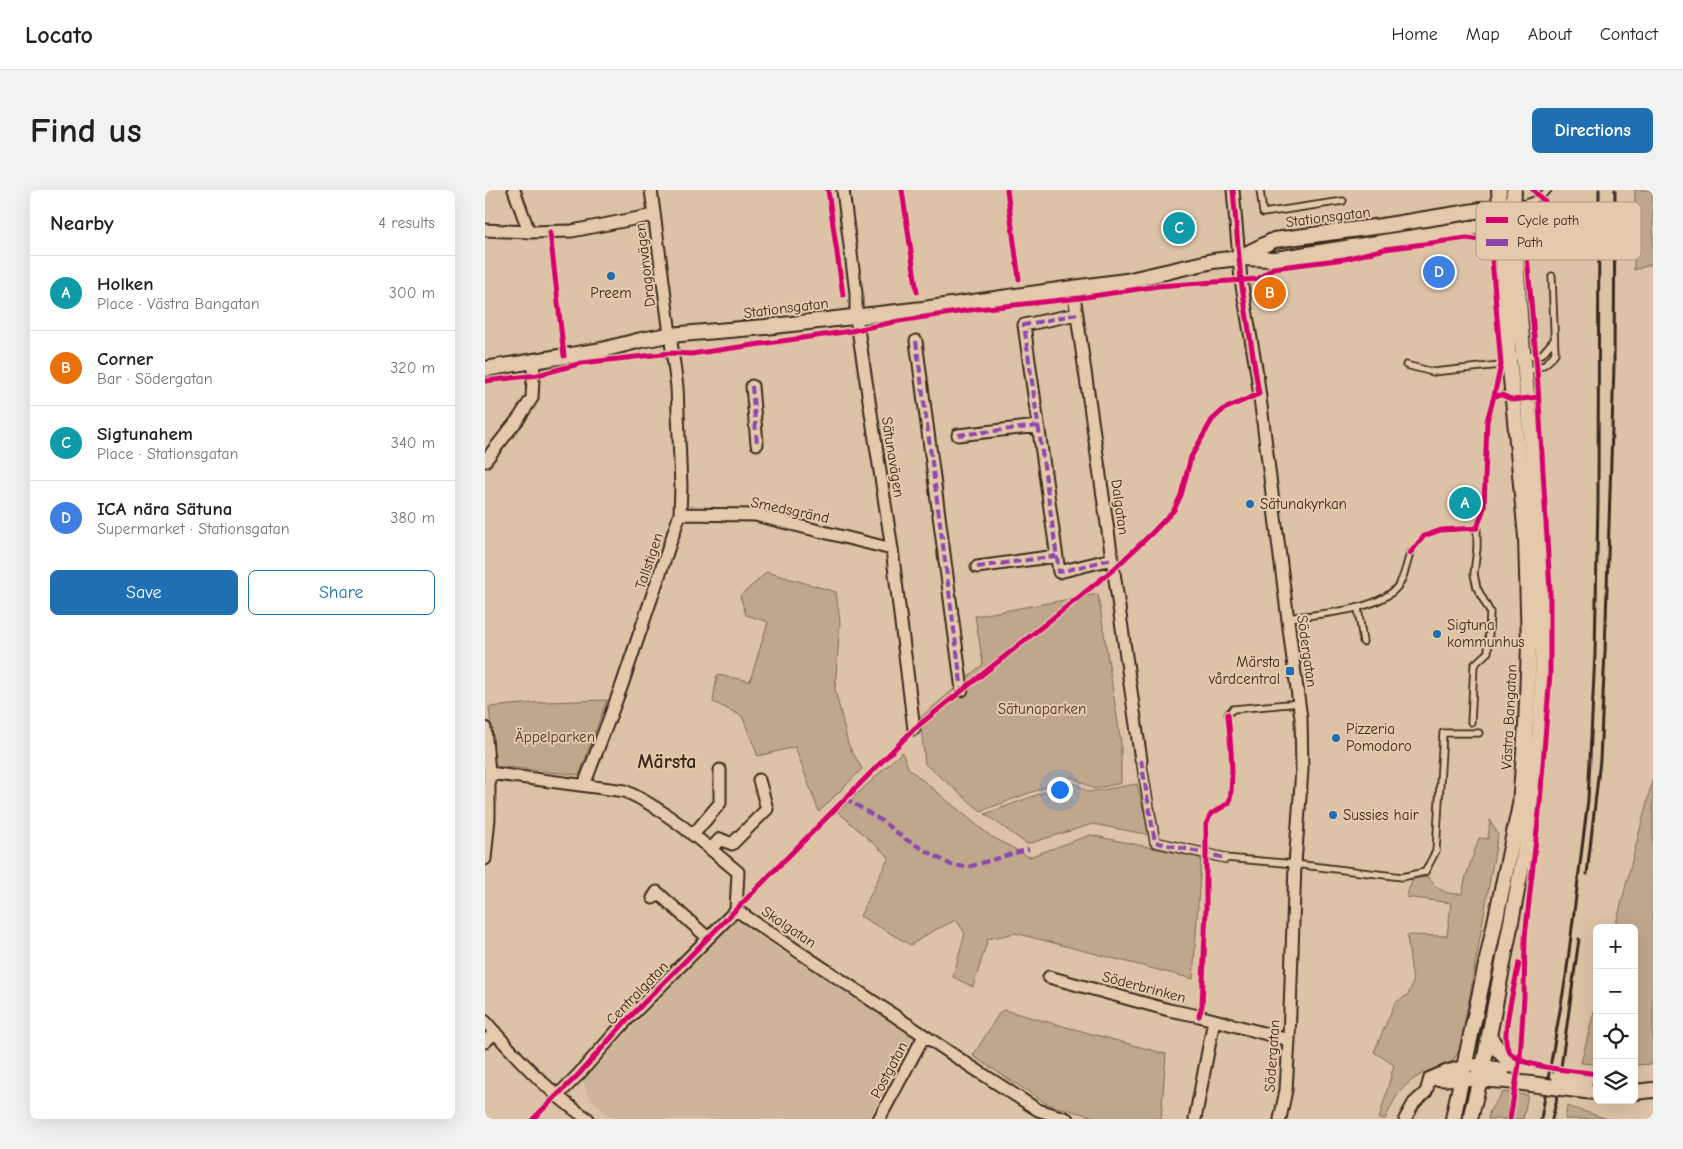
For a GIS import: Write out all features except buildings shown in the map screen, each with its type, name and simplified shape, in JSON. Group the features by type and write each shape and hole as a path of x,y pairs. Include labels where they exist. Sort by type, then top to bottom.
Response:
{"street":[{"path":"514,190 529,232"},
{"name":"Dragonvägen","path":"651,190 669,335"},
{"name":"Sätunavägen","path":"843,190 856,316 892,549 914,729"},
{"name":"Södergatan","path":"1233,190 1241,280 1257,374 1287,618 1300,702 1302,770 1295,864 1286,1090 1280,1119"},
{"name":"Västra Bangatan","path":"1499,190 1503,202"},
{"name":"Västra Bangatan","path":"1510,202 1514,190"},
{"name":"Stationsgatan","path":"1239,258 1275,240 1476,212"},
{"path":"485,230 572,231 654,215"},
{"name":"Stationsgatan","path":"485,369 602,350 669,335 765,327 923,309 1126,281 1213,261 1239,258 1276,259 1476,219"},
{"name":"Västra Bangatan","path":"1453,1119 1520,805 1526,725 1529,646 1527,537 1510,260"},
{"name":"Dalgatan","path":"1073,288 1141,760"},
{"path":"1077,314 1024,325 1056,556 1059,572 1112,558"},
{"name":"Tallstigen","path":"583,785 622,685 680,514 681,487 677,387 669,335"},
{"path":"917,341 962,690"},
{"path":"485,461 519,418 532,398 534,360"},
{"name":"Västra Bangatan","path":"1470,1119 1489,1035 1533,808 1540,728 1543,649 1540,540 1516,364"},
{"path":"752,386 757,444"},
{"path":"958,434 1038,426"},
{"name":"Smedsgränd","path":"680,514 755,515 892,549"},
{"path":"977,566 1056,556"},
{"path":"485,728 489,773 489,818 485,859"},
{"path":"1141,760 1155,842 1225,858"},
{"path":"693,835 720,803 720,770"},
{"path":"489,773 625,791 643,799 693,835 738,872 736,910"},
{"path":"711,849 720,839 732,844 767,809 759,780"},
{"path":"653,898 657,892 708,938"},
{"name":"Centralgatan","path":"558,1095 624,1024 736,910"},
{"name":"Skolgatan","path":"736,910 1038,1110 1067,1119"},
{"name":"Söderbrinken","path":"1049,977 1289,1040"},
{"path":"1195,1119 1214,1020"},
{"path":"485,1021 517,1057 558,1095 588,1119"},
{"path":"485,1042 495,1032"},
{"path":"1489,1035 1508,1071"},
{"name":"Postgatan","path":"879,1119 924,1036"},
{"path":"1508,1071 1591,1087"},
{"path":"1405,1119 1414,1103 1426,1092 1430,1078 1445,1080 1463,1073 1508,1071 1591,1087"},
{"path":"1638,1083 1653,1082"},
{"path":"1638,1092 1653,1090"}],"lane":[{"path":"1260,190 1263,213 1343,201"},
{"path":"1531,202 1540,198 1548,190"},
{"path":"1516,364 1537,369 1550,362 1555,353 1552,276"},
{"path":"1406,365 1433,372 1516,364 1543,354 1554,340"},
{"path":"1471,722 1474,666 1488,652 1490,612 1477,588 1474,574 1477,528"},
{"path":"1287,618 1358,608 1386,597 1400,584 1410,553"},
{"path":"1358,608 1363,642"},
{"path":"1228,714 1233,709 1300,702"},
{"path":"1225,858 1403,877 1425,872 1436,851 1443,733 1479,733"}],"shaded area":[{"path":"735,920 913,1037 869,1119 615,1119 588,1096 583,1080"}],"green space":[{"path":"1635,190 1653,190 1653,264 1634,270 1634,260 1641,260 1641,202 1635,202"},
{"path":"767,572 836,592 840,622 835,689 848,744 862,769 819,812 795,747 758,756 742,716 713,702 717,675 750,681 768,622 746,615 740,596"},
{"name":"Sätunaparken","path":"1098,594 1121,743 1121,783 1094,789 1072,777 981,811 925,764 920,718 983,664 975,616"},
{"name":"Äppelparken","path":"607,700 579,775 495,766 489,707 544,702"},
{"path":"902,752 909,769 989,835 1029,857 1090,835 1201,858 1193,979 1015,933 988,939 973,987 953,977 965,933 956,920 931,932 911,945 860,916 889,857 838,812"},
{"path":"1653,778 1653,1064 1638,1065 1638,924 1616,924"},
{"path":"1072,782 1089,792 1137,784 1150,835 1093,824 1027,844 985,814"},
{"path":"1490,820 1498,834 1461,1046 1453,1061 1419,1076 1405,1086 1399,1093 1385,1119 1379,1119 1394,1065 1374,1052 1395,1003 1408,995 1413,983 1407,935 1447,936 1451,903 1406,897 1413,879 1428,877 1443,891 1462,894 1479,838 1488,839"},
{"path":"1004,1010 1166,1054 1161,1119 1101,1119 1047,1104 973,1056 1000,1012"},
{"path":"1593,1016 1593,1064 1581,1063"},
{"path":"1503,1092 1528,1095 1523,1119 1488,1119 1490,1110"},
{"path":"1567,1106 1608,1119 1565,1119"}],"railway":[{"path":"1599,190 1599,202"},
{"path":"1615,190 1615,202"},
{"path":"1541,1119 1566,976 1588,800 1595,653 1598,502 1599,260"},
{"path":"1587,874 1600,760 1605,652 1614,365 1615,260"},
{"path":"1552,1119 1556,1103 1579,939"}],"marked path":[{"path":"1077,314 1024,325 1059,572 1112,559"},
{"path":"916,341 962,690"},
{"path":"752,386 757,444"},
{"path":"958,435 1038,426"},
{"path":"977,567 1056,556"},
{"path":"1141,760 1155,842 1225,858"},
{"path":"845,798 882,821 905,839 951,865 968,867 1029,849"}],"cycle path":[{"path":"828,190 843,295"},
{"path":"902,190 917,292"},
{"path":"1007,190 1019,279"},
{"path":"533,1119 579,1074 624,1023 914,729 1114,569 1174,510 1181,495 1191,457 1212,420 1224,409 1259,394 1241,280 1233,190"},
{"path":"1533,190 1545,202"},
{"path":"550,232 564,356"},
{"path":"485,381 538,375 582,363 671,353 691,354 851,331 899,321 977,309 1080,298 1158,286 1258,279 1273,268 1345,259 1385,249 1467,238 1476,239"},
{"path":"1492,260 1501,365 1494,396"},
{"path":"1510,1119 1520,1058 1525,937 1540,803 1550,674 1550,590 1537,369 1527,260"},
{"path":"1410,553 1424,536 1441,530 1477,528 1484,508 1487,421 1494,396 1502,395 1513,400 1538,397"},
{"path":"1199,1016 1202,1006 1206,908 1206,824 1211,814 1229,803 1232,771 1228,714"},
{"path":"1519,963 1506,1030 1509,1051 1521,1060 1530,1063 1593,1073"}],"place":[{"name":"Sigtunahem","path":"1179,228"},
{"name":"ICA nära Sätuna","path":"1439,272"},
{"name":"Preem","path":"611,276"},
{"name":"Corner","path":"1270,293"},
{"name":"Holken","path":"1465,503"},
{"name":"Sätunakyrkan","path":"1250,504"},
{"name":"Sigtuna kommunhus","path":"1437,634"},
{"name":"Märsta vårdcentral","path":"1290,671"},
{"name":"Pizzeria Pomodoro","path":"1336,738"},
{"name":"Sussies hair","path":"1333,815"}],"district":[{"name":"Märsta","path":"667,761"}]}
